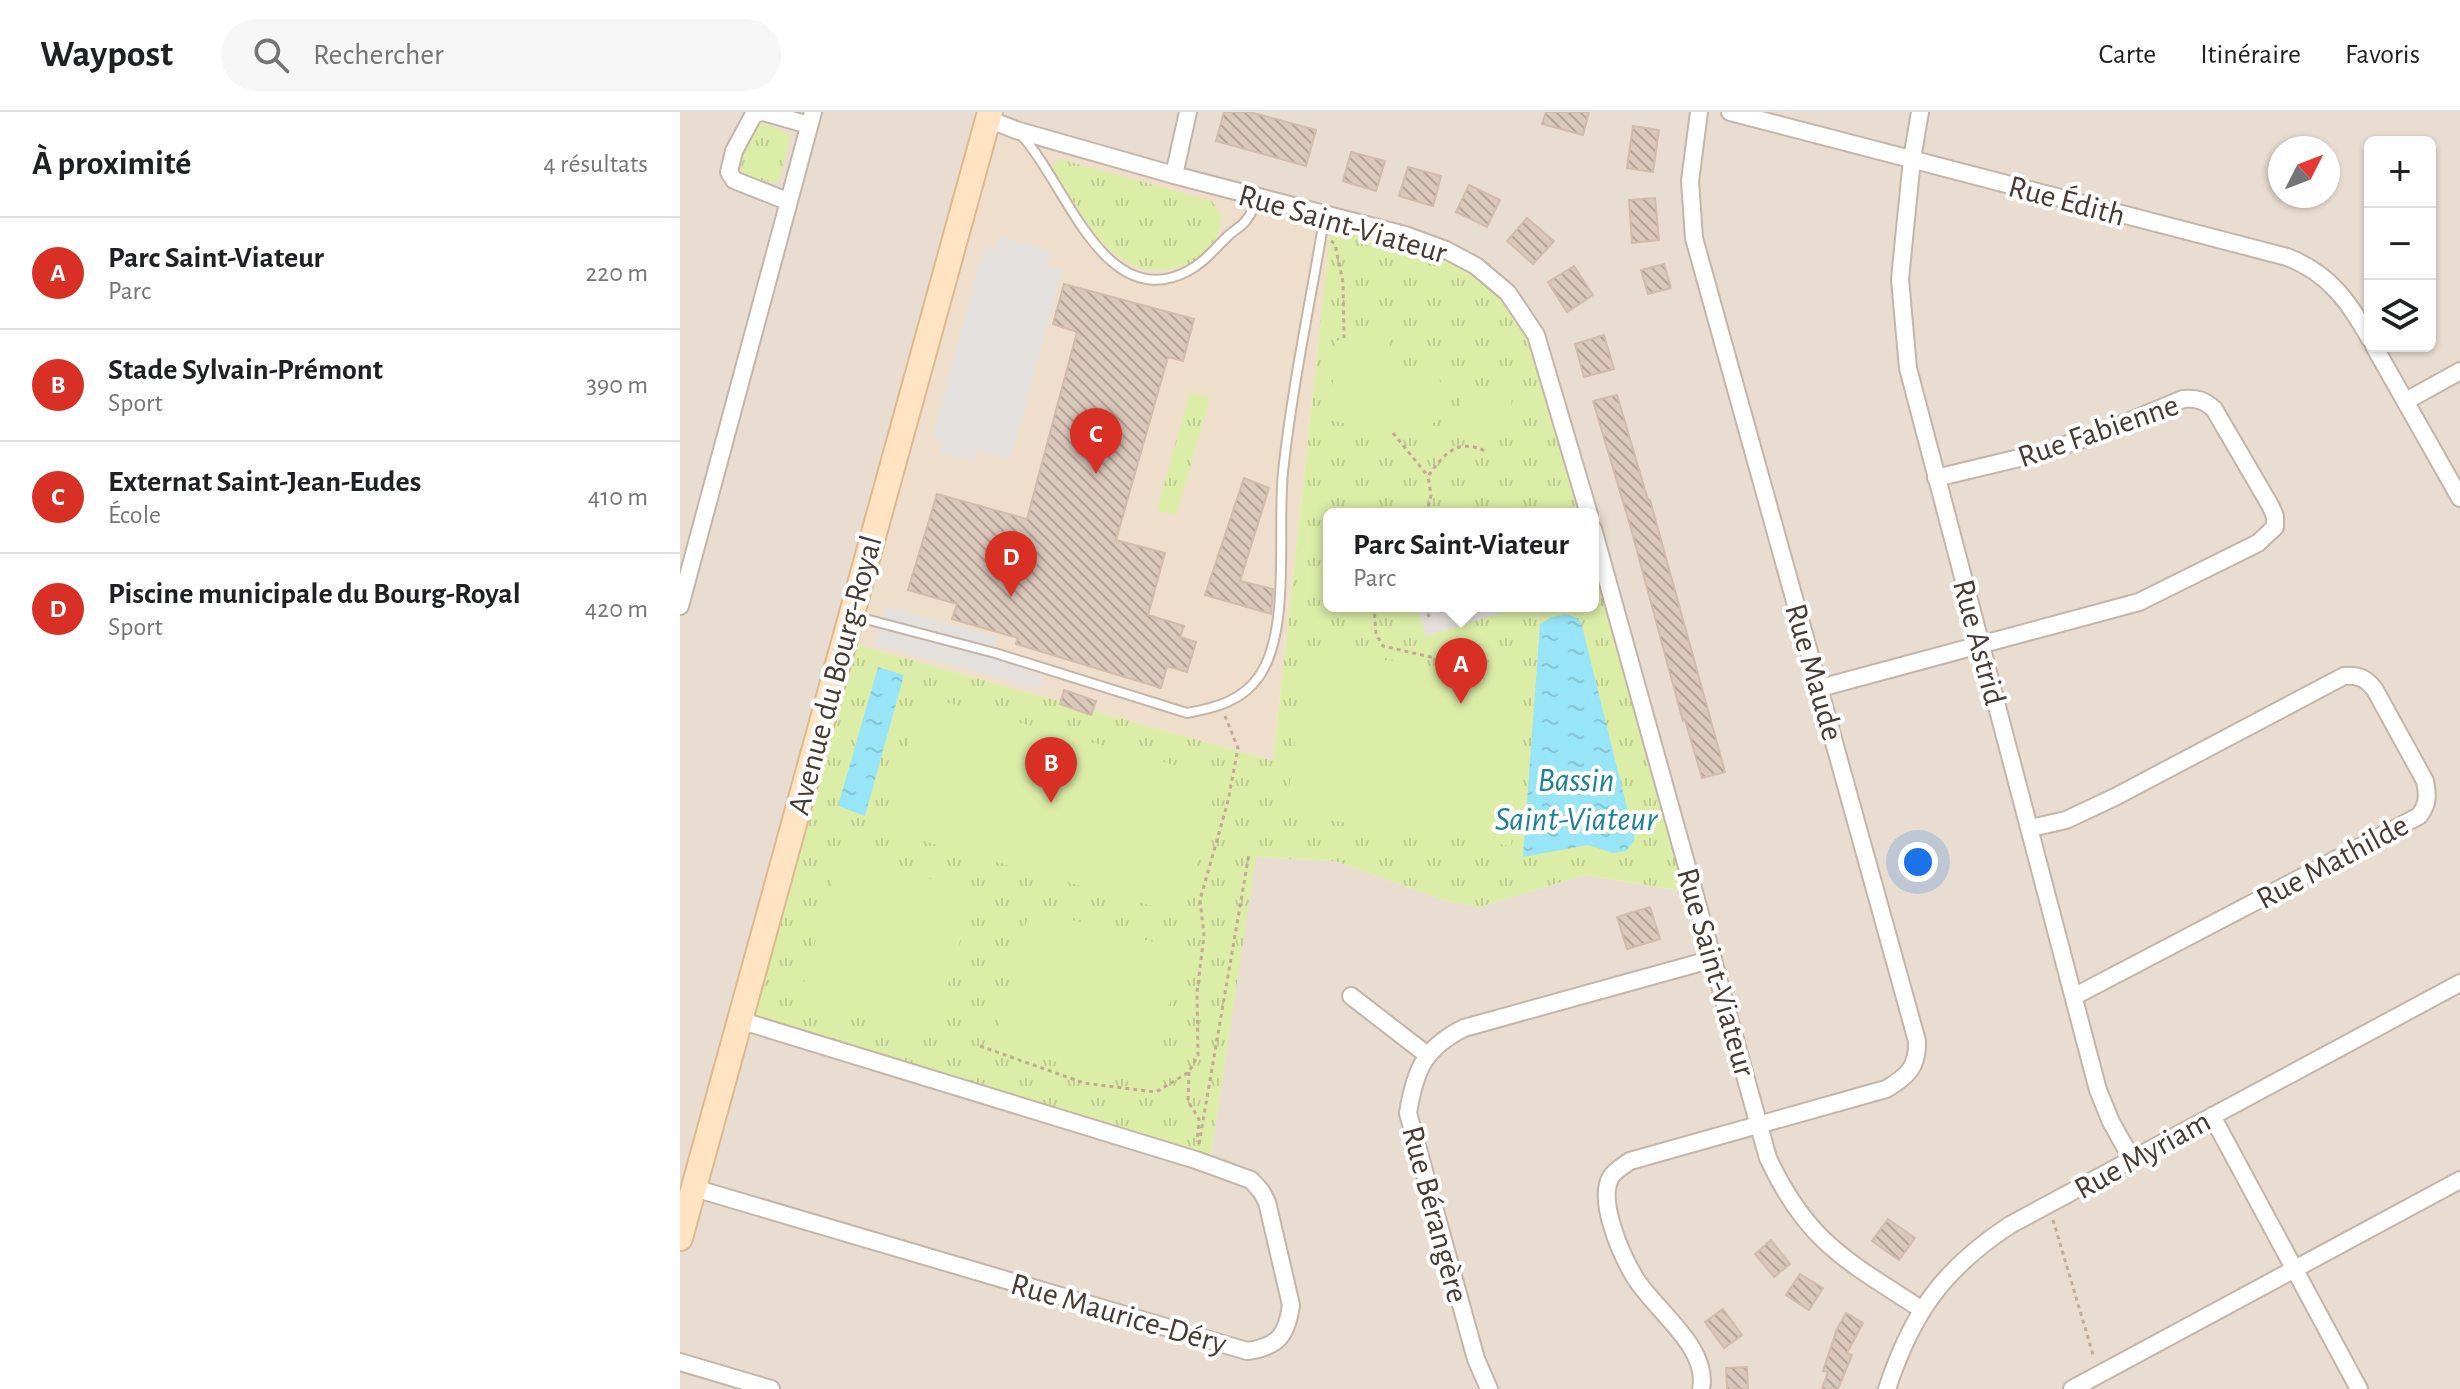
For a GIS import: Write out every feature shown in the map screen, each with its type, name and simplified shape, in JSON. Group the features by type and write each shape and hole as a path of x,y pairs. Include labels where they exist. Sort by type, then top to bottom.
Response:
{"main road":[{"name":"Avenue du Bourg-Royal","path":"680,1238 989,116"}],"street":[{"path":"680,606 811,118 763,112 754,114 729,162 729,172 734,180 787,201"},
{"path":"1174,175 1188,112"},
{"name":"Rue Maude","path":"1699,112 1690,181 1694,238 1917,1041 1918,1056 1913,1069 1886,1089 1759,1124"},
{"name":"Rue Édith","path":"1730,112 2287,257 2305,264 2340,291 2364,329"},
{"name":"Rue Astrid","path":"1920,112 1900,279 1908,368 2098,1090 2111,1122 2133,1161"},
{"name":"Rue Saint-Viateur","path":"989,116 1016,130 1405,235 1446,250 1476,266 1508,293 1527,319 1543,352 1587,508"},
{"path":"2377,352 2460,498"},
{"path":"2406,401 2460,371"},
{"name":"Rue Fabienne","path":"1820,688 2139,602 2258,543 2275,527 2275,516 2214,409 2205,401 2194,398 2183,399 2101,433 2044,452 1936,478"},
{"name":"Rue Saint-Viateur","path":"1599,550 1768,1158 1797,1212 1818,1237 1847,1261 1921,1309"},
{"name":"Rue Mathilde","path":"2031,828 2066,820 2115,797 2344,676 2355,675 2366,679 2375,690 2425,781 2428,796 2426,807 2410,822 2075,996"},
{"path":"1351,996 1426,1054 1449,1035 1464,1028 1713,959"},
{"name":"Rue Myriam","path":"1887,1389 1921,1309 1948,1274 1977,1247 2460,983"},
{"name":"Rue Maurice-Déry","path":"694,1188 1247,1351 1273,1344 1283,1334 1289,1321 1291,1305 1267,1202 1251,1180 1196,1160 739,1020"},
{"name":"Rue Bérangère","path":"1426,1054 1412,1090 1408,1113 1476,1359 1489,1389"},
{"path":"2212,1116 2359,1389"},
{"path":"1701,1389 1701,1366 1693,1350 1634,1276 1613,1227 1606,1203 1607,1190 1611,1178 1630,1161 1759,1124"},
{"path":"2072,1389 2460,1180"},
{"path":"680,1362 771,1389"}],"lane":[{"path":"1016,130 1037,152 1090,238 1110,263 1132,277 1163,280 1183,274 1206,261 1228,235 1247,220 1258,197"},
{"path":"850,615 995,653 1187,713 1221,705 1242,695 1261,675 1275,638 1281,576 1283,474 1325,214"}],"path":[{"path":"1322,234 1335,244 1343,282 1344,338"},
{"path":"1393,433 1428,476 1431,495 1428,508"},
{"path":"1428,476 1441,459 1456,448 1472,444 1487,452"},
{"path":"1374,612 1376,634 1383,646 1435,658"},
{"path":"1428,612 1429,617"},
{"path":"1196,1160 1199,1119 1188,1101 1189,1072 1198,1055 1197,993 1204,935 1200,900 1228,801 1238,748 1221,705"},
{"path":"1196,1160 1249,854"},
{"path":"980,1046 1084,1083 1156,1092 1189,1072"},
{"path":"2049,1205 2099,1373"}],"shaded area":[{"path":"680,112 2460,112 2460,1389 680,1389","holes":["1016,130 1584,508 1599,508 1599,551 1694,893 1585,875 1479,907 1446,901 1335,861 1255,857 1211,1154 739,1020"]},
{"path":"988,119 1332,216 1273,761 844,641"},
{"path":"1000,236 1051,251 1047,265 1063,269 1010,460 978,450 974,462 940,452 943,441 932,437 985,245 996,249"},
{"path":"885,606 997,637 994,649 1042,678 1040,689 874,644"},
{"path":"1419,612 1504,612 1426,636"}],"green space":[{"path":"763,123 791,134 779,181 774,183 750,177 742,169 746,147"},
{"path":"1059,159 1212,201 1221,215 1220,228 1214,241 1206,253 1195,261 1168,269 1145,269 1125,261 1107,247 1078,209 1052,167"},
{"path":"1332,216 1446,250 1517,305 1587,508 1323,508 1323,612 1599,612 1599,550 1695,893 1585,875 1479,907 1446,901 1335,861 1256,857 1211,1154 1196,1160 739,1020 844,641 1273,761"},
{"path":"1372,326 1385,332 1391,349 1389,359 1432,373 1443,387 1444,404 1440,415 1429,427 1420,431 1393,433 1329,420 1337,341"},
{"path":"1459,387 1512,391 1510,428 1460,426"},
{"path":"1190,392 1210,398 1176,516 1157,510"},
{"path":"1306,648 1525,681 1511,846 1286,814"},
{"path":"923,696 1218,777 1184,915 881,829"},
{"path":"840,853 974,891 933,1038 799,1000"},
{"path":"1030,909 1184,950 1148,1086 993,1045"}],"water":[{"name":"Bassin Saint-Viateur","path":"1566,614 1581,622 1635,840 1626,851 1613,853 1588,845 1523,857 1540,624"},
{"path":"878,667 904,675 865,816 838,806"}],"building":[{"path":"1224,112 1250,112 1316,130 1306,166 1216,141"},
{"path":"1546,112 1589,112 1583,135 1542,124"},
{"path":"1633,126 1659,130 1653,172 1627,168"},
{"path":"1351,152 1385,161 1376,191 1343,181"},
{"path":"1408,167 1441,176 1433,206 1399,196"},
{"path":"1469,185 1500,200 1487,227 1456,212"},
{"path":"1655,198 1659,240 1632,243 1629,200"},
{"path":"1527,218 1554,241 1533,264 1507,241"},
{"path":"1664,264 1671,288 1648,294 1641,270"},
{"path":"1574,266 1593,295 1567,312 1548,282"},
{"path":"1064,284 1194,319 1183,361 1168,357 1116,540 1165,553 1148,615 1184,626 1180,637 1196,642 1187,672 1167,666 1161,688 1016,644 1018,638 952,619 957,604 908,590 937,494 1027,519 1077,332 1053,324"},
{"path":"1604,335 1614,369 1584,377 1575,344"},
{"path":"1617,395 1650,500 1725,772 1702,778 1683,721 1593,401"},
{"path":"1244,478 1269,488 1240,581 1273,589 1271,614 1205,595"},
{"path":"1064,690 1096,701 1091,715 1060,704"},
{"path":"1650,907 1660,939 1627,949 1617,917"},
{"path":"1888,1219 1915,1238 1899,1260 1872,1241"},
{"path":"1771,1240 1790,1264 1774,1277 1755,1254"},
{"path":"1800,1274 1823,1288 1809,1310 1786,1295"},
{"path":"1723,1309 1742,1335 1724,1348 1705,1322"},
{"path":"1846,1313 1863,1323 1847,1353 1852,1355 1838,1389 1822,1389 1828,1372 1823,1371 1837,1329"},
{"path":"1747,1367 1748,1389 1727,1389 1726,1368"}],"place":[{"name":"Externat Saint-Jean-Eudes","path":"1096,474"},
{"name":"Piscine municipale du Bourg-Royal","path":"1011,597"},
{"name":"Parc Saint-Viateur","path":"1461,704"},
{"name":"Stade Sylvain-Prémont","path":"1051,803"}]}
